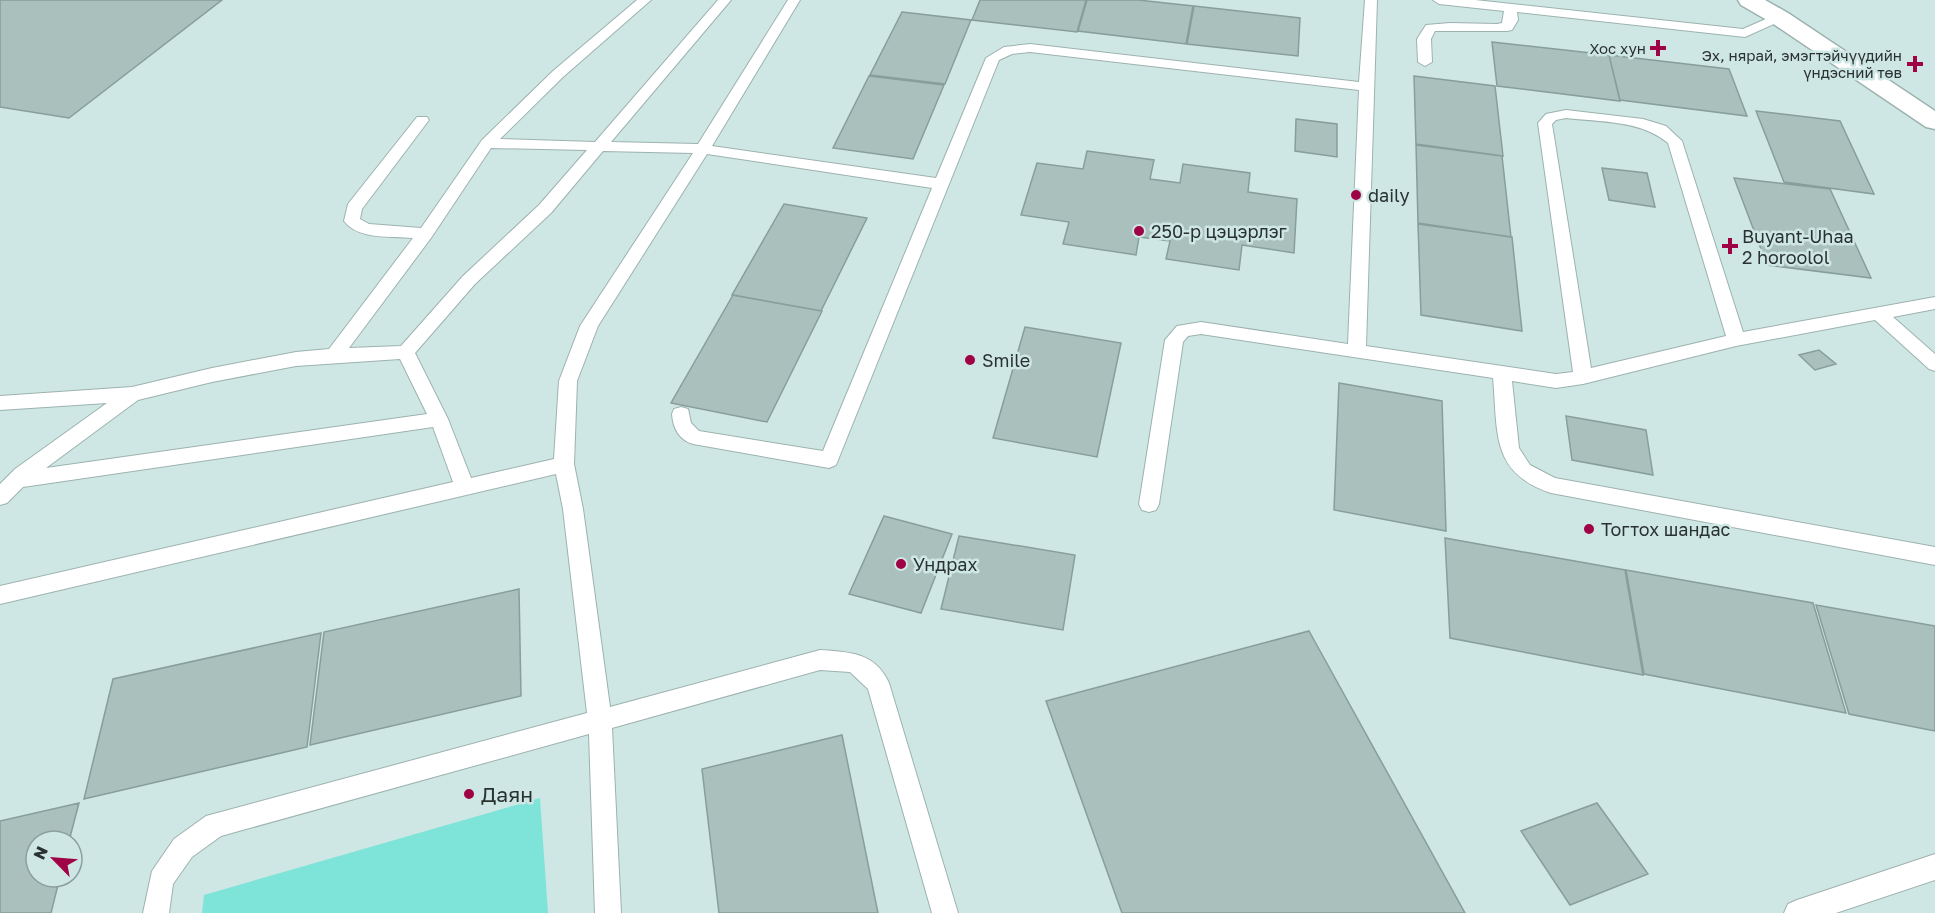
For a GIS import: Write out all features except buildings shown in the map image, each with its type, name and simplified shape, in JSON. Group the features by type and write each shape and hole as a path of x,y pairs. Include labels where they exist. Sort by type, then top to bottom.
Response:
{"street":[{"path":"1749,0 1780,18 1935,122"}],"lane":[{"path":"334,355 425,234 487,143 567,66 645,0"},
{"path":"0,403 132,394 212,375 296,359 406,352 469,280 545,209 725,0"},
{"path":"608,913 604,768 600,722 573,509 564,464 568,381 589,326 616,281 704,149 794,0"},
{"path":"1357,352 1371,0"},
{"path":"1439,0 1745,33 1780,18"},
{"path":"1425,62 1424,39 1431,28 1450,25 1488,29 1507,27 1511,20 1510,8"},
{"path":"681,414 682,425 693,437 829,460 993,58 1009,50 1030,48 1366,87"},
{"path":"1583,377 1545,123 1551,117 1566,114 1643,123 1661,129 1675,141 1737,340"},
{"path":"422,120 354,208 352,221 365,229 425,234"},
{"path":"487,143 704,149 941,184"},
{"path":"1149,504 1174,340 1183,330 1201,328 1556,381 1583,377 1737,340 1935,303"},
{"path":"1880,315 1935,364"},
{"path":"406,352 439,419 465,487"},
{"path":"1502,373 1509,449 1523,470 1551,485 1935,556"},
{"path":"0,497 17,480 132,394"},
{"path":"17,480 439,419"},
{"path":"0,595 564,464"},
{"path":"156,913 161,880 183,848 215,825 600,722 820,660 855,662 878,683 945,913"},
{"path":"1797,913 1935,867"}],"shaded area":[{"path":"540,798 548,913 202,913 204,895"}],"place":[{"name":"Хос хун","path":"1658,48"},
{"name":"Эх, нярай, эмэгтэйчүүдийн үндэсний төв","path":"1915,64"},
{"name":"daily","path":"1356,195"},
{"name":"250-р цэцэрлэг","path":"1139,231"},
{"name":"Buyant-Uhaa 2 horoolol","path":"1730,246"},
{"name":"Smile","path":"970,360"},
{"name":"Тогтох шандас","path":"1589,529"},
{"name":"Ундрах","path":"901,564"},
{"name":"Даян","path":"469,794"}]}
